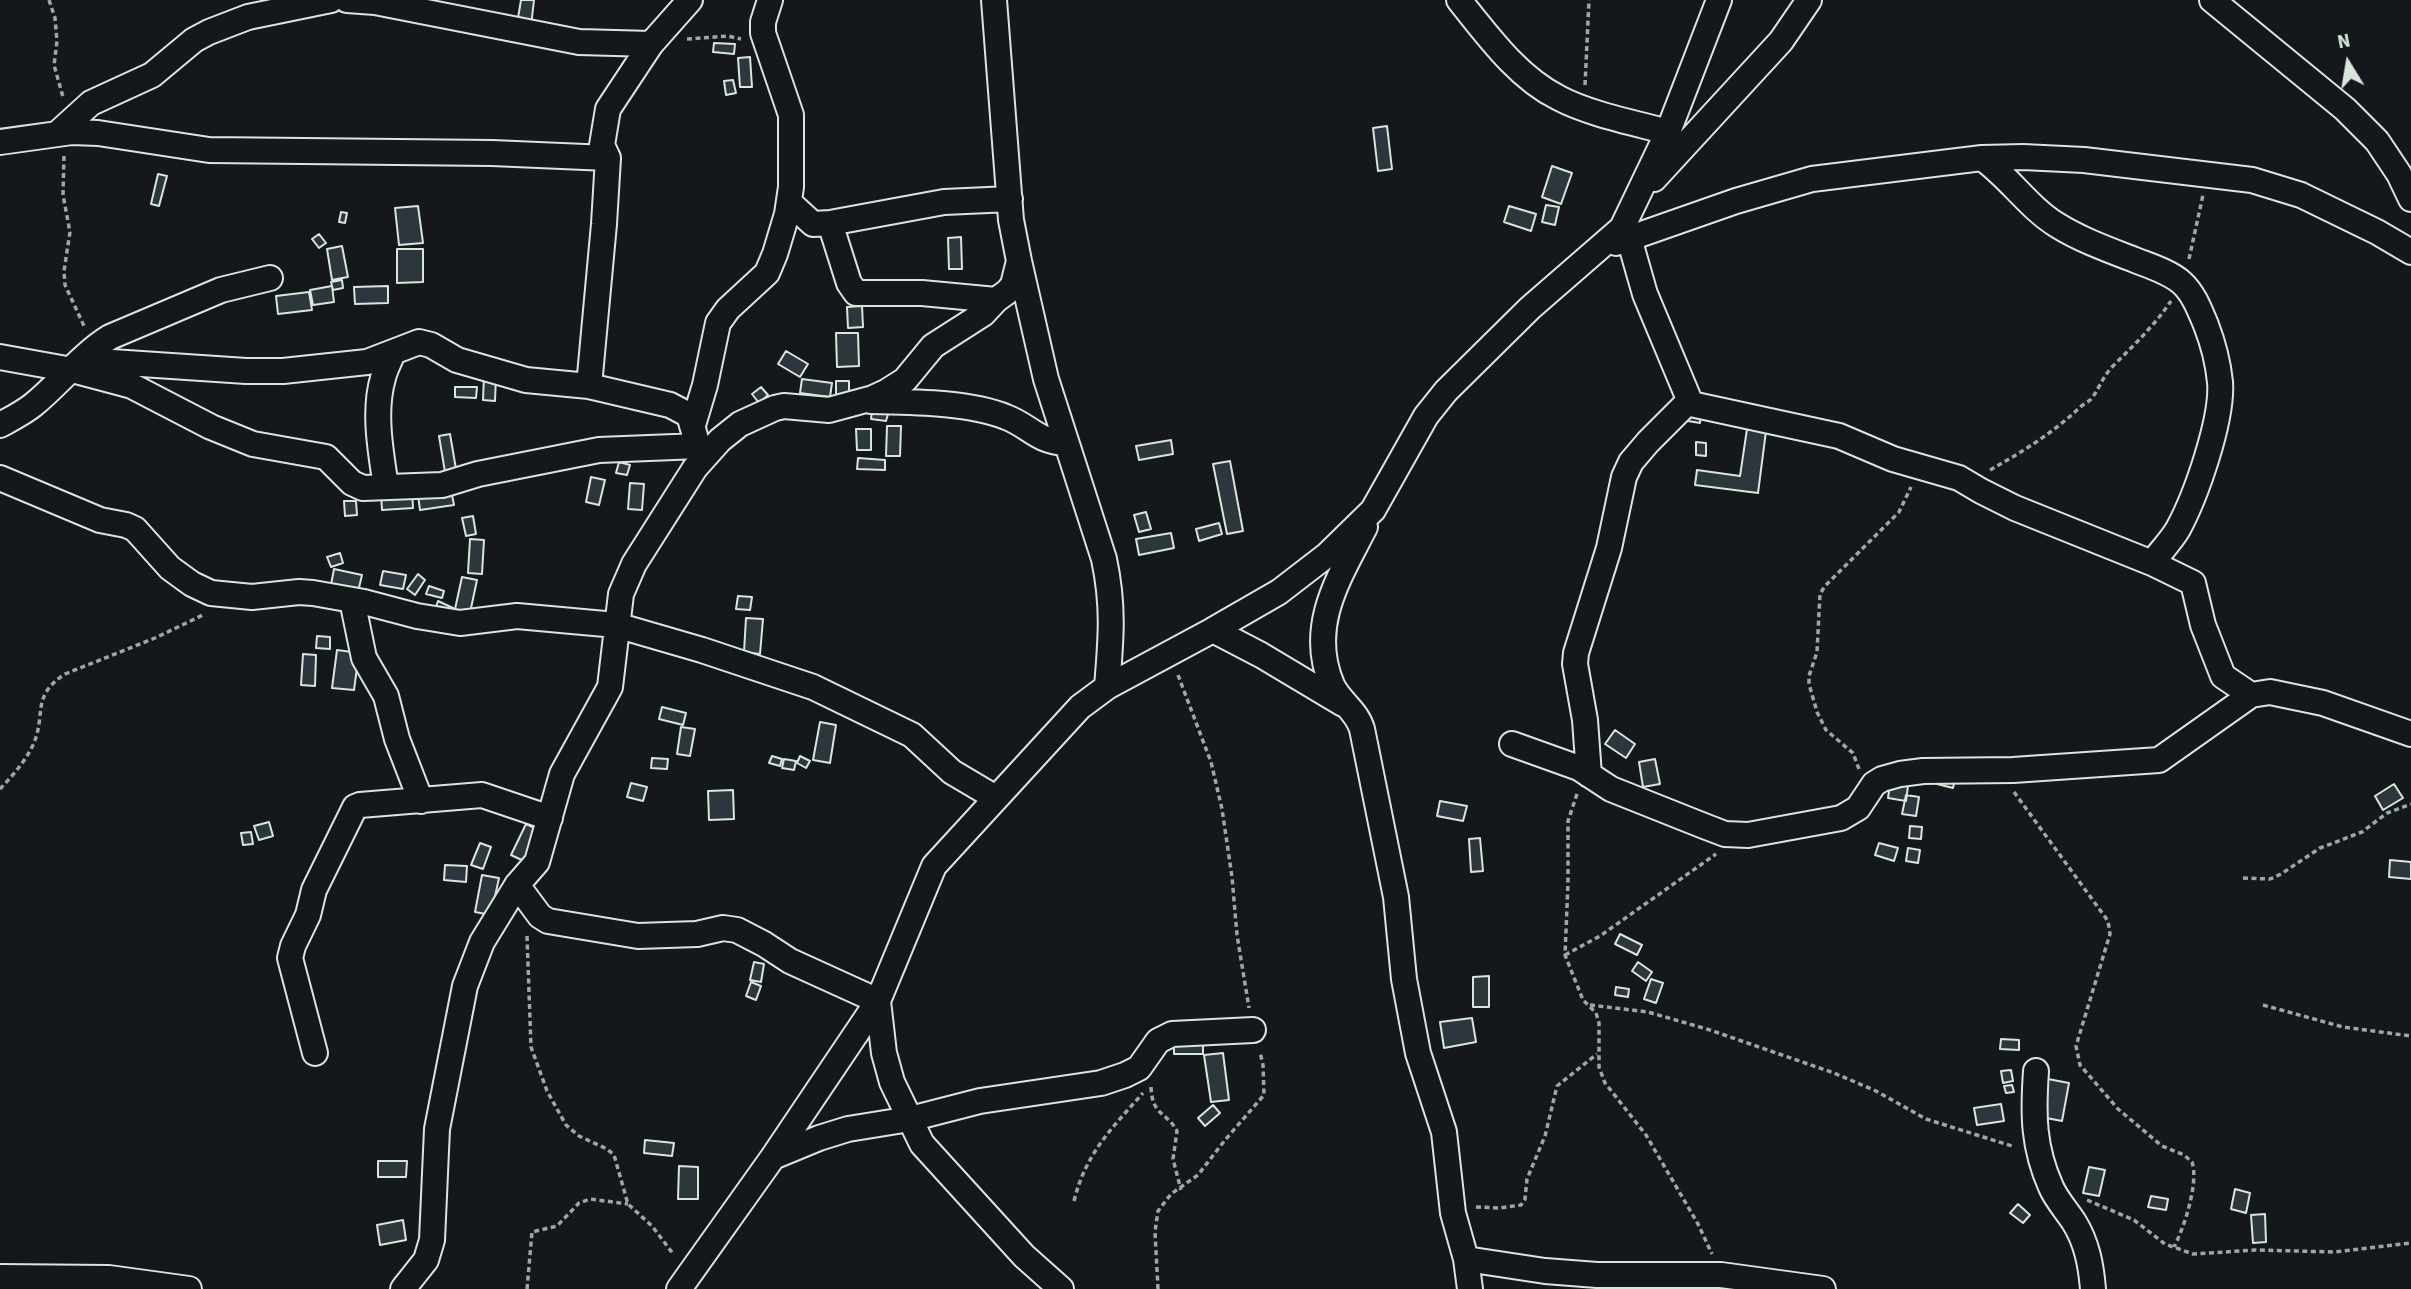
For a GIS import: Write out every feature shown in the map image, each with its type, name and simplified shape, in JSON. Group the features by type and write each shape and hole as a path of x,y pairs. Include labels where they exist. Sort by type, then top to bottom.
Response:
{"street":[{"path":"64,129 91,103 152,75 194,40 209,32 248,17 331,0"},
{"path":"347,0 387,4 579,41 652,42"},
{"path":"589,386 604,224 608,158 603,145 608,109 652,42 690,0"},
{"path":"403,1289 426,1260 432,1241 437,1129 465,986 482,942 522,892 537,862 568,762 610,687 621,594 634,564 698,444 705,385 719,323 728,309 767,274 775,254 791,187 791,115 766,48 763,22 770,0"},
{"path":"1459,0 1487,35 1530,78 1559,99 1668,132"},
{"path":"1470,1289 1466,1259 1453,1213 1444,1132 1418,1053 1404,979 1396,897 1367,755 1359,721 1335,692 1324,660 1322,639 1328,601 1373,510 1426,416 1446,391 1530,308 1622,228 1668,132 1719,0"},
{"path":"1637,198 1781,41 1809,0"},
{"path":"2212,0 2345,109 2377,141 2399,174 2411,199"},
{"path":"996,1 1011,220 1046,379 1104,559 1110,586 1112,635 1107,687"},
{"path":"0,142 64,129 209,150 492,153 608,158"},
{"path":"1602,248 1736,201 1812,178 1982,158 2084,160 2252,180 2301,195 2377,232 2411,252"},
{"path":"1982,158 2000,170 2038,211 2055,224 2182,283 2199,309 2213,344 2220,383 2218,410 2193,493 2177,530 2152,563"},
{"path":"789,202 813,224 944,202 1010,199"},
{"path":"830,223 849,283 856,293 922,293 996,300"},
{"path":"1629,238 1645,294 1689,401 1699,407 1839,436 1893,459 1959,478 2015,508 2152,563 2193,583 2203,625 2223,676 2251,695"},
{"path":"83,359 211,427 253,444 326,457 357,486 442,485 478,474 599,450 698,444 720,440 740,424 784,406 829,410 864,401 905,380 933,346 973,321 1011,288 1019,261"},
{"path":"0,425 32,407 110,337 221,290 270,278"},
{"path":"0,357 83,359 234,371 283,371 355,365 416,342 426,343 457,360 526,380 589,386 670,405 686,411 698,444"},
{"path":"386,487 379,436 380,393 383,377 394,352"},
{"path":"864,401 918,402 983,411 1006,417 1046,440 1065,443"},
{"path":"1589,775 1585,720 1575,664 1576,653 1609,548 1624,477 1648,442 1689,401"},
{"path":"0,478 100,520 135,529 170,568 192,584 211,593 252,597 299,592 352,600 452,623 517,616 616,625 702,650 813,687 912,735 952,772 996,798"},
{"path":"685,1282 878,1001 934,866 1080,706 1107,687 1279,592 1326,555 1373,510"},
{"path":"352,600 364,658 386,696 397,739 421,801"},
{"path":"1213,630 1261,655 1349,708"},
{"path":"1512,744 1579,768 1632,799 1704,827 1726,834 1748,835 1841,818 1858,808 1867,791 1881,779 1911,772 1998,770 2159,760 2251,695 2270,692 2323,703 2411,734"},
{"path":"315,1053 290,958 293,946 309,915 314,890 355,807 482,795 550,818"},
{"path":"522,892 540,916 548,921 638,936 737,930 790,961 878,1001"},
{"path":"878,1001 884,1053 892,1082 922,1144 1024,1256 1061,1289"},
{"path":"773,1157 819,1138 980,1101 1101,1083 1125,1076 1139,1068 1158,1041 1172,1034 1253,1030"},
{"path":"2036,1071 2033,1117 2038,1149 2052,1189 2076,1225 2088,1252 2093,1289"},
{"path":"876,1125 922,1144"},
{"path":"1466,1259 1545,1271 1823,1289"},
{"path":"0,1277 109,1278 189,1289"}],"path":[{"path":"49,0 55,18 57,41 54,65 64,129 63,195 70,232 64,271 65,285 76,312 83,359"},
{"path":"1585,107 1589,0"},
{"path":"652,42 728,36 766,48"},
{"path":"1966,482 2010,459 2073,416 2092,398 2098,384 2112,368 2157,321 2182,283 2194,245 2207,174"},
{"path":"1867,791 1853,753 1826,730 1817,712 1810,684 1809,676 1818,652 1820,594 1899,512 1922,466"},
{"path":"0,789 22,764 33,744 42,696 53,682 65,674 155,638 205,614"},
{"path":"1158,1289 1156,1218 1163,1204 1171,1194 1198,1175 1265,1095 1263,1065 1253,1030 1237,935 1233,877 1222,809 1211,762 1170,653"},
{"path":"1998,770 2108,921 2110,933 2076,1046 2080,1065 2118,1109 2162,1146 2184,1155 2192,1162 2193,1181 2183,1230 2174,1247"},
{"path":"1589,775 1576,796 1568,821 1568,883 1563,943 1565,955 1583,1000 1595,1013 1598,1023 1597,1054 1605,1083 1646,1135 1698,1224 1723,1282"},
{"path":"2243,878 2270,878 2281,874 2320,848 2362,832 2386,813 2411,804"},
{"path":"1565,955 1600,936 1680,878 1748,835"},
{"path":"522,892 531,1047 547,1091 566,1125 579,1136 614,1155 628,1204 652,1226 685,1282"},
{"path":"1588,1005 1648,1012 1710,1030 1834,1073 1876,1091 1926,1119 2008,1146 2038,1149"},
{"path":"2263,1005 2343,1027 2411,1036"},
{"path":"1453,1213 1479,1206 1500,1208 1521,1205 1525,1199 1527,1179 1545,1136 1557,1086 1597,1054"},
{"path":"1074,1201 1086,1167 1108,1130 1151,1084 1156,1108 1177,1131 1173,1159 1181,1189"},
{"path":"2052,1189 2095,1202 2134,1220 2158,1239 2193,1254 2256,1250 2334,1252 2411,1244"},
{"path":"527,1289 531,1232 557,1226 579,1203 590,1199 628,1204"}],"building":[{"path":"521,0 534,0 531,26 517,24"},
{"path":"714,43 735,44 734,54 713,52"},
{"path":"750,57 752,87 740,87 738,58"},
{"path":"733,80 736,93 726,95 724,81"},
{"path":"1387,126 1392,169 1378,171 1373,128"},
{"path":"1552,166 1572,173 1561,204 1542,197"},
{"path":"158,174 167,176 159,206 151,204"},
{"path":"1546,205 1559,207 1555,225 1542,222"},
{"path":"418,206 423,243 399,245 395,208"},
{"path":"1509,206 1536,214 1531,231 1504,222"},
{"path":"341,212 347,213 345,223 339,222"},
{"path":"319,234 326,243 319,248 312,239"},
{"path":"961,237 962,269 949,269 948,238"},
{"path":"342,246 348,277 332,280 327,249"},
{"path":"397,249 423,249 423,282 397,283"},
{"path":"342,280 343,288 333,290 331,282"},
{"path":"332,286 334,302 313,305 310,290"},
{"path":"388,286 388,303 355,304 354,287"},
{"path":"309,292 312,310 278,314 276,296"},
{"path":"862,306 863,327 848,328 847,307"},
{"path":"836,333 858,333 859,366 837,367"},
{"path":"786,351 808,364 800,377 778,364"},
{"path":"484,376 496,376 495,401 483,400"},
{"path":"802,379 832,383 830,397 800,393"},
{"path":"836,381 849,381 849,398 836,398"},
{"path":"455,387 477,387 476,398 455,397"},
{"path":"761,387 768,395 759,403 752,394"},
{"path":"872,411 888,414 886,421 871,419"},
{"path":"1689,413 1701,414 1700,423 1688,421"},
{"path":"887,426 901,426 900,456 886,456"},
{"path":"856,429 871,429 871,450 857,450"},
{"path":"1747,429 1766,431 1758,493 1695,485 1697,470 1740,476"},
{"path":"450,434 456,469 445,472 439,436"},
{"path":"1171,440 1173,454 1139,460 1136,446"},
{"path":"1696,442 1706,443 1706,456 1696,455"},
{"path":"858,458 885,460 885,470 857,469"},
{"path":"1230,461 1243,531 1227,534 1213,464"},
{"path":"619,462 630,465 627,475 616,473"},
{"path":"591,477 605,480 599,505 586,502"},
{"path":"630,483 644,484 642,510 628,509"},
{"path":"451,490 454,505 420,510 418,495"},
{"path":"412,492 413,508 382,510 381,494"},
{"path":"344,501 356,501 357,515 345,516"},
{"path":"1146,512 1151,529 1139,532 1134,515"},
{"path":"473,516 476,534 466,536 462,518"},
{"path":"1219,523 1222,534 1199,541 1196,529"},
{"path":"1171,533 1174,548 1139,555 1136,539"},
{"path":"470,539 484,540 482,574 468,573"},
{"path":"340,553 343,563 331,567 327,557"},
{"path":"334,569 362,575 357,596 330,590"},
{"path":"383,571 406,575 403,589 380,585"},
{"path":"418,574 425,580 415,595 407,589"},
{"path":"462,577 477,580 470,613 455,609"},
{"path":"429,586 444,591 442,598 426,594"},
{"path":"738,596 752,597 750,610 736,609"},
{"path":"438,601 453,608 451,614 436,607"},
{"path":"746,618 763,619 760,654 744,652"},
{"path":"317,636 330,637 330,649 316,648"},
{"path":"337,650 359,653 354,690 332,688"},
{"path":"303,654 316,655 315,686 301,685"},
{"path":"662,707 686,713 683,725 659,719"},
{"path":"820,722 836,725 830,763 813,760"},
{"path":"681,727 695,729 690,756 677,754"},
{"path":"1615,730 1635,744 1626,758 1605,744"},
{"path":"772,756 782,759 780,766 769,763"},
{"path":"800,756 810,761 806,768 797,763"},
{"path":"652,758 668,759 667,769 651,768"},
{"path":"784,759 796,761 794,770 782,768"},
{"path":"1655,759 1660,784 1643,787 1639,762"},
{"path":"1939,776 1955,779 1953,788 1937,784"},
{"path":"631,783 647,787 643,801 627,797"},
{"path":"1890,784 1908,786 1906,801 1888,798"},
{"path":"2394,784 2403,798 2383,810 2375,796"},
{"path":"733,790 734,819 709,820 708,791"},
{"path":"1906,795 1919,797 1916,816 1902,814"},
{"path":"1440,801 1467,806 1463,821 1437,816"},
{"path":"269,822 273,836 259,840 254,826"},
{"path":"526,824 543,832 528,863 511,855"},
{"path":"1910,826 1922,827 1921,839 1909,838"},
{"path":"251,832 253,844 243,845 241,833"},
{"path":"1480,838 1483,871 1471,872 1469,839"},
{"path":"480,843 491,847 483,869 471,865"},
{"path":"1879,843 1898,848 1894,861 1875,855"},
{"path":"1908,848 1920,850 1918,863 1906,861"},
{"path":"2390,860 2411,862 2411,879 2389,877"},
{"path":"445,865 467,866 466,882 444,880"},
{"path":"482,875 499,878 491,915 475,912"},
{"path":"1620,934 1642,945 1637,955 1615,944"},
{"path":"754,962 764,964 761,982 750,980"},
{"path":"1638,962 1652,972 1646,981 1632,971"},
{"path":"1489,976 1489,1007 1473,1007 1473,977"},
{"path":"1651,979 1663,983 1656,1003 1644,999"},
{"path":"751,982 761,986 756,1000 746,996"},
{"path":"1616,987 1629,989 1628,997 1615,995"},
{"path":"1472,1018 1476,1042 1444,1048 1440,1022"},
{"path":"1174,1034 1203,1034 1203,1054 1174,1054"},
{"path":"2001,1039 2019,1040 2019,1050 2000,1049"},
{"path":"1223,1053 1229,1100 1211,1102 1204,1055"},
{"path":"2011,1070 2013,1081 2003,1083 2001,1071"},
{"path":"2048,1079 2069,1083 2062,1121 2041,1117"},
{"path":"2012,1085 2014,1092 2006,1093 2004,1086"},
{"path":"2001,1104 2004,1121 1977,1125 1974,1108"},
{"path":"1213,1105 1220,1113 1205,1126 1198,1118"},
{"path":"645,1140 674,1143 672,1156 644,1153"},
{"path":"378,1161 407,1161 406,1177 378,1177"},
{"path":"679,1166 698,1167 698,1199 678,1199"},
{"path":"2089,1167 2105,1170 2099,1196 2083,1193"},
{"path":"2235,1189 2250,1193 2246,1213 2231,1209"},
{"path":"2151,1196 2168,1199 2166,1210 2148,1207"},
{"path":"2018,1204 2030,1215 2023,1223 2010,1213"},
{"path":"2265,1214 2266,1242 2253,1243 2251,1215"},
{"path":"403,1220 406,1240 380,1245 377,1225"}]}
